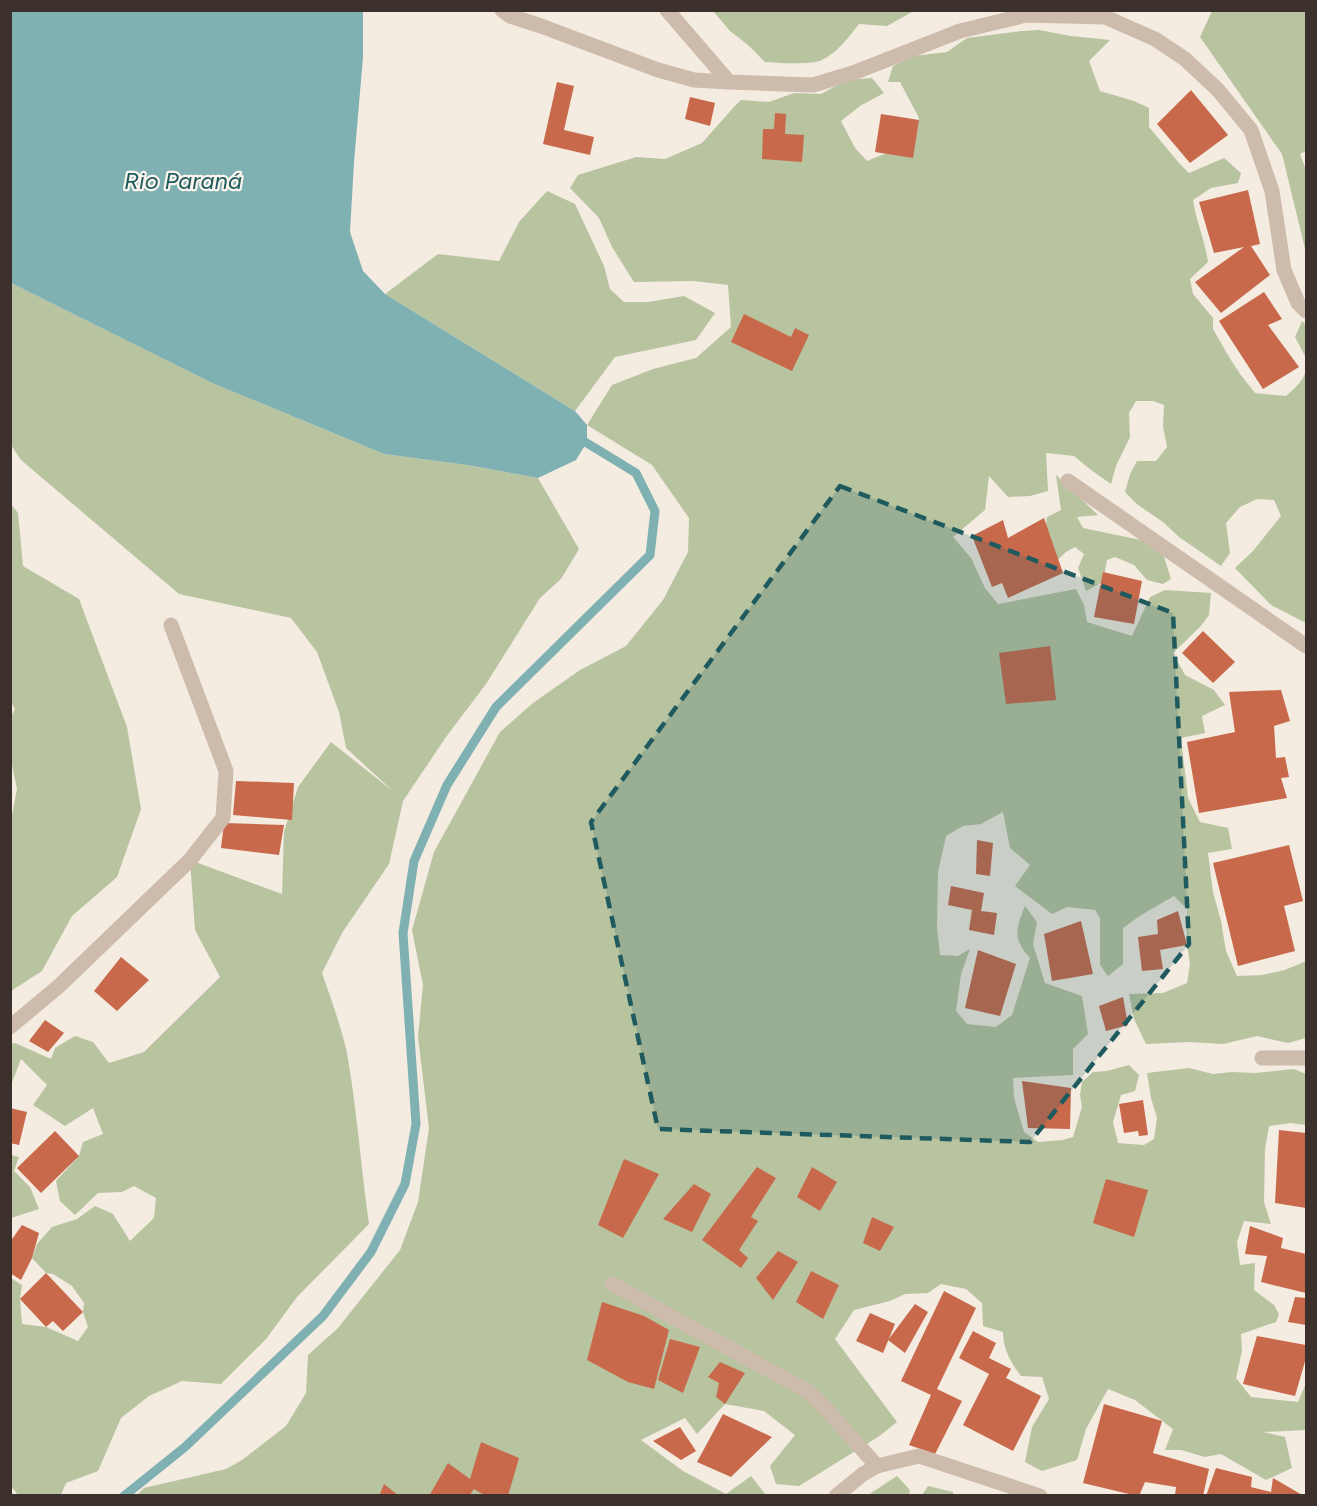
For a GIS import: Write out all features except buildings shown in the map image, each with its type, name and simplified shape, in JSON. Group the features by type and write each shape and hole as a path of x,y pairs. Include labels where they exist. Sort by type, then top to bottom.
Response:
{"street":[{"path":"502,10 510,16 658,70 694,80 813,86 960,31 1026,15 1105,16 1155,39 1185,59 1218,90 1251,130 1272,191 1284,270 1298,303 1306,311"},
{"path":"667,10 729,82"},
{"path":"1068,481 1306,646"},
{"path":"10,1027 59,986 190,860 223,818 226,771 171,626"},
{"path":"1262,1058 1306,1058"},
{"path":"612,1284 808,1392 877,1466"},
{"path":"836,1496 863,1474 877,1466 919,1456 1040,1496"}],"highlighted area":[{"path":"840,486 1173,613 1189,944 1030,1142 658,1129 591,822"}],"green space":[{"path":"911,10 912,12 887,26 859,24 833,53 818,62 811,63 765,62 730,31 713,11"},
{"path":"1212,11 1306,11 1306,151 1300,154 1306,170 1306,253 1282,154 1200,37"},
{"path":"1039,30 1110,40 1089,61 1100,91 1149,108 1149,127 1189,173 1224,158 1241,173 1238,183 1211,188 1193,200 1208,262 1190,279 1193,294 1213,318 1213,329 1240,374 1255,393 1286,396 1295,388 1306,371 1306,623 1271,605 1235,568 1253,551 1281,516 1274,500 1257,499 1240,507 1226,523 1230,553 1221,566 1179,537 1125,492 1130,474 1137,461 1156,461 1167,447 1163,426 1164,405 1153,401 1136,401 1129,413 1130,437 1116,466 1111,484 1074,456 1046,453 1048,491 1030,496 1008,497 989,476 985,510 953,537 971,558 985,588 998,604 1076,589 1084,605 1087,622 1132,636 1150,597 1165,590 1211,593 1209,615 1173,653 1185,675 1214,690 1225,705 1202,716 1205,733 1181,738 1188,798 1200,822 1228,828 1232,849 1208,853 1213,892 1226,951 1237,976 1262,975 1285,970 1306,961 1306,1038 1288,1043 1257,1036 1223,1044 1188,1042 1146,1044 1134,1019 1129,994 1163,993 1187,983 1190,964 1187,945 1187,909 1174,896 1123,928 1123,964 1108,976 1100,965 1100,918 1095,910 1067,907 1052,914 1015,886 1030,865 1010,848 1003,812 981,824 963,826 946,836 938,872 937,927 940,955 958,956 970,949 961,974 956,1011 967,1024 996,1027 1012,1015 1030,958 1020,945 1017,933 1025,906 1037,922 1033,944 1045,983 1082,996 1088,1034 1073,1049 1073,1075 1013,1078 1014,1098 1024,1132 1038,1142 1073,1137 1082,1107 1080,1095 1082,1082 1093,1072 1129,1065 1139,1075 1135,1091 1121,1095 1113,1122 1118,1143 1144,1145 1154,1139 1157,1118 1147,1073 1189,1068 1213,1074 1294,1069 1306,1074 1306,1125 1291,1123 1269,1126 1265,1149 1264,1202 1271,1224 1244,1221 1237,1242 1240,1265 1255,1263 1254,1290 1274,1305 1279,1314 1276,1322 1241,1334 1242,1351 1236,1378 1251,1397 1298,1402 1306,1383 1306,1430 1263,1432 1285,1437 1292,1468 1266,1480 1221,1454 1205,1457 1181,1450 1165,1450 1173,1429 1135,1400 1108,1389 1086,1429 1077,1460 1042,1471 1025,1462 1032,1427 1049,1399 1042,1377 1021,1376 1008,1356 1003,1332 983,1326 982,1303 966,1289 941,1284 928,1293 905,1294 890,1301 854,1310 835,1339 897,1422 878,1437 799,1486 776,1484 770,1466 795,1435 764,1411 725,1404 697,1434 685,1418 641,1440 683,1471 726,1494 751,1476 766,1495 136,1496 144,1488 226,1469 242,1460 286,1426 306,1393 308,1355 338,1328 400,1250 418,1202 429,1128 418,1037 423,985 412,930 434,852 500,732 533,703 580,670 626,646 663,600 688,552 689,518 652,465 587,425 612,385 653,369 696,358 731,327 728,285 693,281 634,282 612,247 599,218 570,188 578,175 636,157 665,159 702,143 741,100 769,102 794,93 821,94 847,80 872,78 884,93 860,106 841,121 855,148 867,161 899,148 919,120 900,82 888,82 893,66 914,56 947,52 967,38"},
{"path":"547,191 575,204 604,266 610,289 624,302 648,302 684,296 715,313 696,340 615,357 575,411 385,294 438,254 499,261 519,222"},
{"path":"11,283 212,383 384,454 467,465 538,478 579,549 561,579 540,598 486,684 446,737 403,801 389,864 342,933 322,973 347,1053 369,1224 297,1297 266,1339 221,1384 182,1381 149,1396 121,1418 98,1471 66,1483 61,1495 18,1495 11,1486 11,1278 22,1285 20,1299 22,1324 46,1327 78,1341 88,1327 83,1312 84,1303 72,1286 53,1274 46,1273 32,1258 37,1244 52,1227 77,1219 95,1206 113,1214 130,1241 154,1218 156,1198 134,1186 122,1192 98,1193 75,1215 60,1201 56,1181 79,1156 83,1142 103,1134 93,1108 65,1126 33,1105 47,1085 21,1059 11,1085 11,1044 15,1043 51,1059 55,1048 75,1036 93,1042 109,1063 144,1052 220,977 195,930 190,860 282,894 284,832 298,787 331,742 394,792 346,748 339,712 317,652 291,618 179,594 21,460 11,445"},
{"path":"1302,321 1306,325 1306,358 1295,337"},
{"path":"1056,475 1098,515 1077,517 1083,528 1160,544 1171,579 1163,584 1147,580 1134,565 1115,557 1107,560 1103,582 1086,591 1078,568 1084,554 1075,547 1053,564 1043,543 1047,517 1061,510"},
{"path":"10,503 18,513 23,566 79,599 127,727 141,809 117,877 72,916 42,971 11,991 10,826 17,789 11,760 10,719 15,709 10,700"},
{"path":"11,1155 19,1157 14,1171 30,1187 39,1209 11,1218"},
{"path":"897,1476 910,1490 909,1495 868,1495"},
{"path":"928,1486 953,1492 953,1495 922,1495"}],"water":[{"name":"Rio Paraná","path":"10,11 363,11 363,57 350,232 363,271 385,294 575,411 587,425 587,442 576,460 538,478 467,465 384,454 212,383 11,283"}],"waterway":[{"path":"124,1496 185,1447 323,1316 371,1252 405,1184 416,1124 403,933 414,861 447,785 496,707 650,555 655,511 636,473 577,437"}]}
